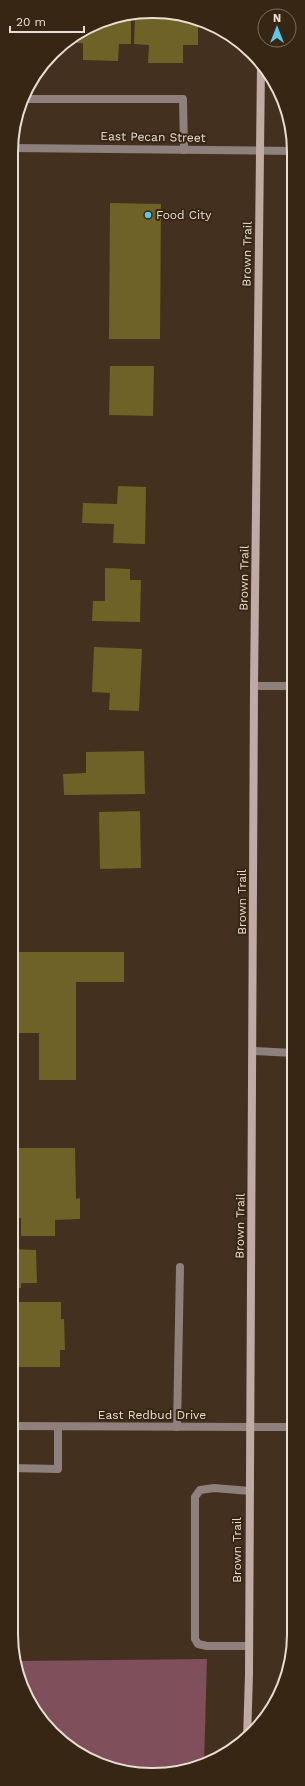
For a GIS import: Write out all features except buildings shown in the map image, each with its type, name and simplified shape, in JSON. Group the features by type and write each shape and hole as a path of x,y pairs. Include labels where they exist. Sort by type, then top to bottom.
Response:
{"main road":[{"name":"Brown Trail","path":"247,1729 254,1051 254,686 261,74"}],"street":[{"path":"29,99 183,99 184,150"},
{"name":"East Pecan Street","path":"18,148 287,151"},
{"path":"254,686 287,686"},
{"path":"254,1051 287,1053"},
{"path":"176,1427 180,1267"},
{"name":"East Redbud Drive","path":"18,1426 287,1427"},
{"path":"18,1468 58,1469 58,1426"},
{"path":"249,1646 207,1646 198,1644 195,1639 195,1498 200,1490 214,1488 250,1491"}],"shaded area":[{"path":"207,1659 204,1757 196,1761 170,1767 135,1767 101,1758 85,1750 64,1735 51,1722 28,1685 21,1661"}],"place":[{"name":"Food City","path":"148,215"}]}
